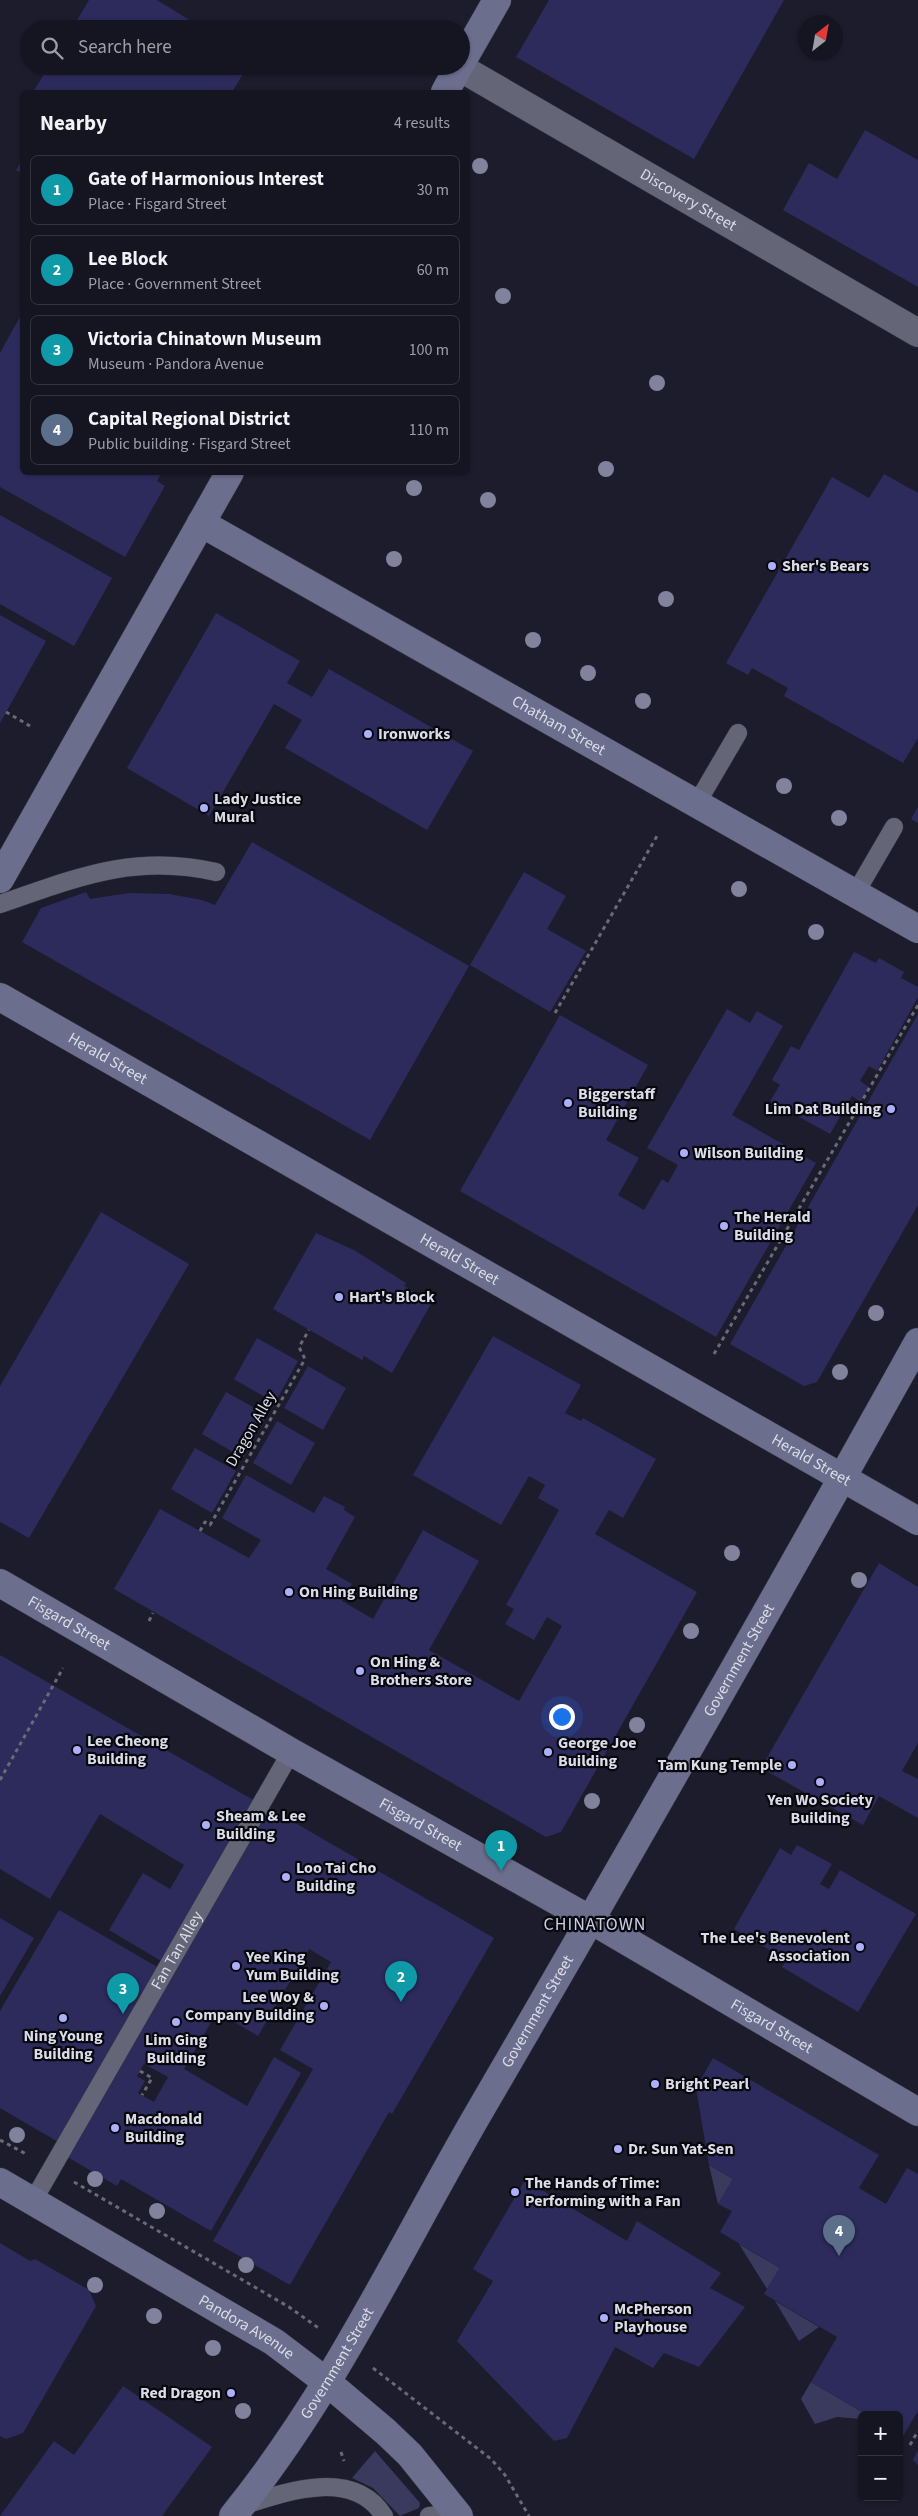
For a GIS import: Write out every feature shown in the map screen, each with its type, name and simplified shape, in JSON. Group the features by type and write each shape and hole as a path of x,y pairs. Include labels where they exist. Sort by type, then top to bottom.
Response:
{"street":[{"path":"470,47 497,0"},
{"name":"Discovery Street","path":"470,71 918,334"},
{"path":"446,90 454,75"},
{"path":"0,879 228,475"},
{"name":"Chatham Street","path":"201,522 918,929"},
{"name":"Herald Street","path":"0,997 918,1521"},
{"name":"Government Street","path":"237,2511 295,2434 328,2383 462,2142 591,1920 918,1342"},
{"name":"Fisgard Street","path":"0,1583 291,1752 591,1920 918,2112"},
{"name":"Pandora Avenue","path":"0,2182 255,2329 328,2383 410,2455 459,2515"}],"lane":[{"path":"697,803 738,733"},
{"path":"855,894 894,827"},
{"path":"0,904 60,883 115,868 156,863 187,865 216,872"},
{"name":"Fan Tan Alley","path":"33,2201 291,1752"},
{"path":"237,2511 297,2489 329,2487 346,2489 364,2497 380,2509 384,2516"},
{"path":"429,2516 459,2515"}],"path":[{"path":"6,712 30,726"},
{"path":"554,1014 657,836"},
{"path":"714,1354 918,1005"},
{"name":"Dragon Alley","path":"200,1531 205,1522 210,1525 305,1359 299,1346 309,1330"},
{"path":"149,1620 153,1612"},
{"path":"0,1780 63,1668"},
{"path":"140,2071 152,2078 142,2095"},
{"path":"0,2140 293,2309"},
{"path":"392,2381 492,2459 505,2475 529,2516"},
{"path":"910,2445 918,2431"}],"shaded area":[{"path":"709,2165 733,2179 718,2204"},
{"path":"739,2244 780,2268 767,2289"},
{"path":"775,2301 819,2327 799,2341"},
{"path":"811,2382 860,2411 858,2411 858,2419 837,2417 815,2424 801,2399"},
{"path":"375,2451 420,2503 419,2508 400,2516 373,2488 352,2478"}],"building":[{"path":"89,0 157,0 189,20 77,20"},
{"path":"549,0 784,0 694,159 516,57"},
{"path":"43,75 242,75 233,90 34,90"},
{"path":"865,130 918,160 918,287 783,210 809,163 837,179"},
{"path":"20,163 20,173 16,170"},
{"path":"20,317 20,475 160,475 157,481 165,486 125,557 0,487 0,353"},
{"path":"884,474 918,493 918,738 903,763 784,696 788,688 752,668 748,675 726,663 832,477 869,498"},
{"path":"0,515 112,578 74,646 0,604"},
{"name":"Ironworks","path":"216,613 300,661 287,683 312,697 329,669 473,751 427,830 285,748 302,720 274,704 209,816 127,768"},
{"path":"0,615 46,641 0,723"},
{"path":"918,807 918,823 911,819"},
{"path":"252,842 469,966 370,1140 22,942 41,908 86,892 90,899 129,893 169,894 202,900 215,905"},
{"path":"524,872 566,896 547,929 586,951 550,1012 470,965"},
{"path":"854,952 876,963 879,958 904,972 901,978 918,987 918,997 877,1071 869,1066 860,1081 869,1087 861,1102 852,1096 830,1134 770,1101 780,1085 772,1080 791,1046 799,1050"},
{"path":"727,1009 750,1023 757,1011 783,1026 732,1115 816,1163 716,1337 460,1191 560,1015 648,1065 606,1140 639,1158 618,1195 644,1210 662,1179 668,1183 678,1165 647,1148"},
{"name":"Lim Dat Building","path":"918,1014 918,1205 817,1382 804,1386 730,1344"},
{"path":"101,1212 189,1264 29,1538 0,1522 0,1386"},
{"name":"Hart's Block","path":"316,1233 354,1250 406,1283 404,1286 432,1302 392,1373 364,1356 362,1360 273,1309"},
{"path":"493,1336 581,1385 565,1413 581,1421 583,1418 656,1459 623,1518 609,1510 595,1534 697,1592 561,1832 546,1837 114,1589 160,1509 249,1558 261,1540 222,1518 246,1475 314,1513 324,1496 345,1507 344,1510 355,1517 326,1569 352,1584 342,1601 373,1619 423,1530 479,1561 429,1650 519,1701 562,1626 547,1617 534,1640 505,1624 514,1609 506,1605 559,1510 538,1498 545,1485 529,1476 501,1525 413,1475"},
{"path":"257,1338 298,1361 275,1403 234,1379"},
{"path":"308,1366 346,1388 323,1430 284,1408"},
{"path":"226,1392 267,1415 243,1458 202,1434"},
{"path":"277,1421 315,1443 291,1485 253,1463"},
{"path":"195,1448 236,1471 212,1513 171,1489"},
{"path":"879,1563 918,1587 918,1743 902,1771 918,1779 918,1818 879,1796 863,1825 761,1768"},
{"path":"0,1655 257,1802 163,1962 109,1930 143,1873 170,1889 184,1865 100,1814 50,1899 0,1869"},
{"path":"266,1806 494,1938 392,2114 389,2112 290,2285 213,2241 313,2069 280,2050 331,1962 309,1949 258,2036 217,2012 184,2069 247,2106 274,2057 301,2073 211,2231 121,2179 117,2186 64,2155","holes":["144,2064 168,2077 154,2102 138,2093 145,2081 137,2076"]},
{"path":"797,1845 832,1864 820,1884 829,1889 840,1870 916,1914 858,2012 782,1967 790,1955 781,1950 778,1955 734,1929 780,1848 791,1855"},
{"path":"59,1910 159,1968 60,2143 0,2108 0,2011"},
{"path":"0,1918 34,1938 0,1996"},
{"path":"713,2058 879,2155 859,2188 886,2204 907,2168 918,2174 918,2411 903,2436 903,2411 860,2411 811,2382 837,2337 764,2294 780,2268 720,2232 732,2211 718,2204 733,2179 709,2165 696,2088"},
{"name":"McPherson Playhouse","path":"525,2180 627,2241 637,2221 721,2273 710,2288 745,2307 699,2367 664,2353 653,2368 615,2347 567,2438 554,2441 457,2341 493,2281 473,2269"},
{"path":"0,2243 30,2261 35,2259 89,2290 96,2306 23,2433 6,2439 0,2436"},
{"path":"123,2386 212,2447 162,2516 0,2516 54,2441 74,2455"},
{"path":"918,2450 918,2465 913,2460"}],"place":[{"name":"Sher's Bears","path":"772,566"},
{"name":"Ironworks","path":"368,734"},
{"name":"Lady Justice Mural","path":"204,808"},
{"name":"Biggerstaff Building","path":"568,1103"},
{"name":"Lim Dat Building","path":"891,1109"},
{"name":"Wilson Building","path":"684,1153"},
{"name":"The Herald Building","path":"724,1226"},
{"name":"Hart's Block","path":"339,1297"},
{"name":"On Hing Building","path":"289,1592"},
{"name":"On Hing & Brothers Store","path":"360,1671"},
{"name":"Lee Cheong Building","path":"77,1750"},
{"name":"George Joe Building","path":"548,1752"},
{"name":"Tam Kung Temple","path":"792,1765"},
{"name":"Yen Wo Society Building","path":"820,1782"},
{"name":"Sheam & Lee Building","path":"206,1825"},
{"name":"Gate of Harmonious Interest","path":"501,1871"},
{"name":"Loo Tai Cho Building","path":"286,1877"},
{"name":"The Lee's Benevolent Association","path":"860,1947"},
{"name":"Yee King Yum Building","path":"236,1966"},
{"name":"Lee Block","path":"401,2002"},
{"name":"Lee Woy & Company Building","path":"324,2006"},
{"name":"Victoria Chinatown Museum","path":"123,2014"},
{"name":"Ning Young Building","path":"63,2018"},
{"name":"Lim Ging Building","path":"176,2022"},
{"name":"Bright Pearl","path":"655,2084"},
{"name":"Macdonald Building","path":"115,2128"},
{"name":"Dr. Sun Yat-Sen","path":"618,2149"},
{"name":"The Hands of Time: Performing with a Fan","path":"515,2192"},
{"name":"Capital Regional District","path":"839,2256"},
{"name":"McPherson Playhouse","path":"604,2318"},
{"name":"Red Dragon","path":"231,2393"}],"district":[{"name":"CHINATOWN","path":"595,1924"}]}
